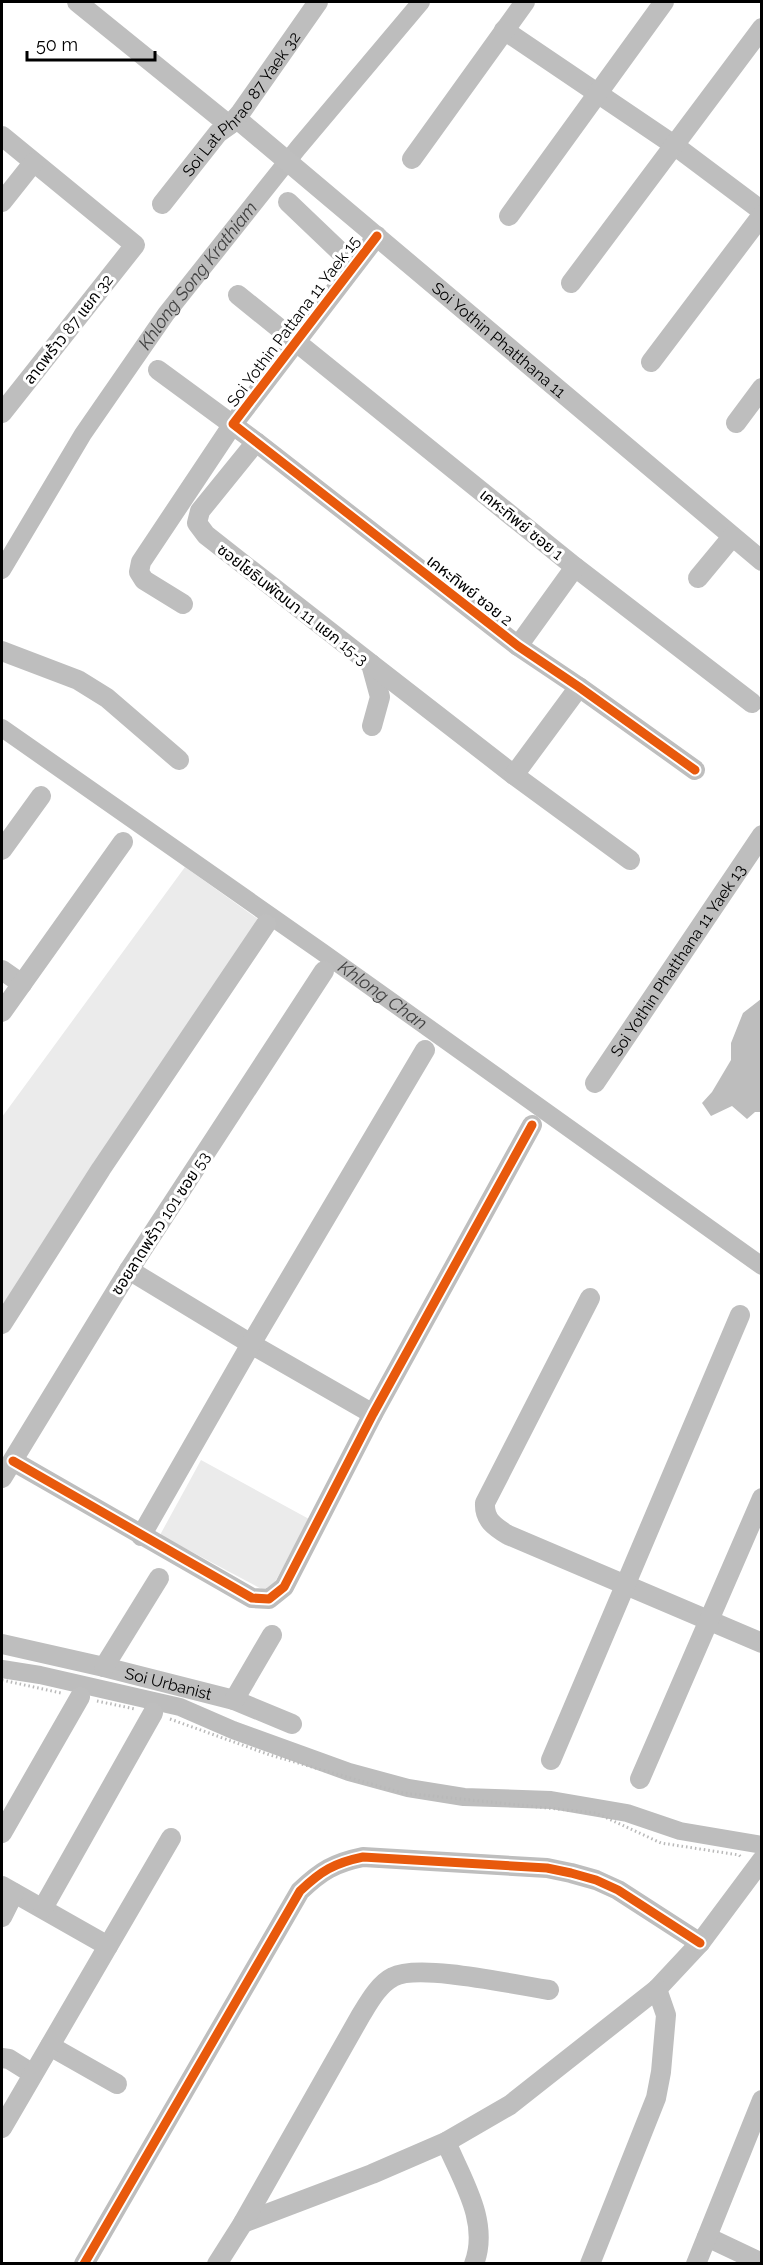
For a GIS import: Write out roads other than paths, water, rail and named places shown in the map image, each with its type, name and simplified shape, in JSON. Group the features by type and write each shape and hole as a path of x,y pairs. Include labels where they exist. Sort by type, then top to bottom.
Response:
{"street":[{"name":"Soi Yothin Phatthana 11","path":"77,2 298,170 762,561"},
{"name":"Soi Lat Phrao 87 Yaek 32","path":"162,204 218,133 232,121 318,2"},
{"path":"412,159 525,2"},
{"path":"509,216 664,2"},
{"path":"572,283 762,28"},
{"path":"504,30 674,145 762,213 651,362"},
{"path":"2,136 33,163 2,202"},
{"name":"ลาดพร้าว 87 แยก 32","path":"2,414 135,245 33,163"},
{"path":"288,202 354,266"},
{"name":"Soi Yothin Pattana 11 Yaek 15","path":"183,604 144,580 139,572 141,562 233,424 377,236"},
{"name":"เคหะทิพย์ ซอย 1","path":"238,295 575,567 752,703"},
{"name":"เคหะทิพย์ ซอย 2","path":"158,370 233,424 518,646 695,770"},
{"path":"736,423 762,388"},
{"path":"256,442 200,511 197,523 206,535 514,775 630,860"},
{"path":"698,578 732,537"},
{"path":"518,646 575,567"},
{"path":"2,651 78,680 107,698 178,760"},
{"name":"ซอยโยธินพัฒนา 11 แยก 15-3","path":"371,664 380,697 372,726"},
{"path":"514,775 579,687"},
{"path":"2,850 41,796"},
{"name":"Soi Yothin Phatthana 11 Yaek 13","path":"594,1083 762,835"},
{"path":"2,1012 123,842"},
{"path":"2,1324 101,1169 266,924"},
{"path":"2,970 22,984"},
{"name":"ซอยลาดพร้าว 101 ซอย 53","path":"2,1478 129,1270 324,970"},
{"path":"141,1536 251,1344 425,1050"},
{"path":"13,1461 252,1598 269,1599 284,1587 373,1414 532,1125"},
{"path":"129,1270 373,1414"},
{"path":"591,1298 485,1503 488,1520 508,1535 762,1643"},
{"path":"551,1760 740,1315"},
{"path":"640,1779 762,1498"},
{"name":"Soi Urbanist","path":"104,1667 159,1578"},
{"name":"Soi Urbanist","path":"234,1700 272,1635"},
{"name":"Soi Urbanist","path":"2,1644 234,1700 292,1724"},
{"path":"2,1833 80,1697"},
{"path":"43,1908 153,1713"},
{"path":"2,2128 171,1838"},
{"path":"84,2264 300,1891 319,1873 340,1862 363,1857 547,1868 596,1880 618,1890 700,1942"},
{"path":"243,2223 372,2174 446,2142 510,2105 657,1989 700,1942 758,1865"},
{"path":"2,1917 8,1889 108,1946"},
{"path":"217,2264 243,2223 361,2015 375,1993 392,1977 406,1972 428,1972 549,1990"},
{"path":"590,2264 656,2098 661,2072 666,2015 657,1989"},
{"path":"50,2046 117,2084"},
{"path":"2,2058 9,2059 33,2074"},
{"path":"696,2264 760,2110"},
{"path":"446,2142 478,2216 479,2250 474,2264"},
{"path":"707,2237 762,2263"}],"waterway":[{"name":"Khlong Song Krathiam","path":"2,570 83,434 166,314 298,148 421,2"},
{"name":"Khlong Chan","path":"2,728 322,952 762,1266"},
{"path":"2,1669 40,1675 180,1707 233,1730 349,1772 408,1788 464,1797 551,1800 627,1813 680,1831 762,1845"}]}
